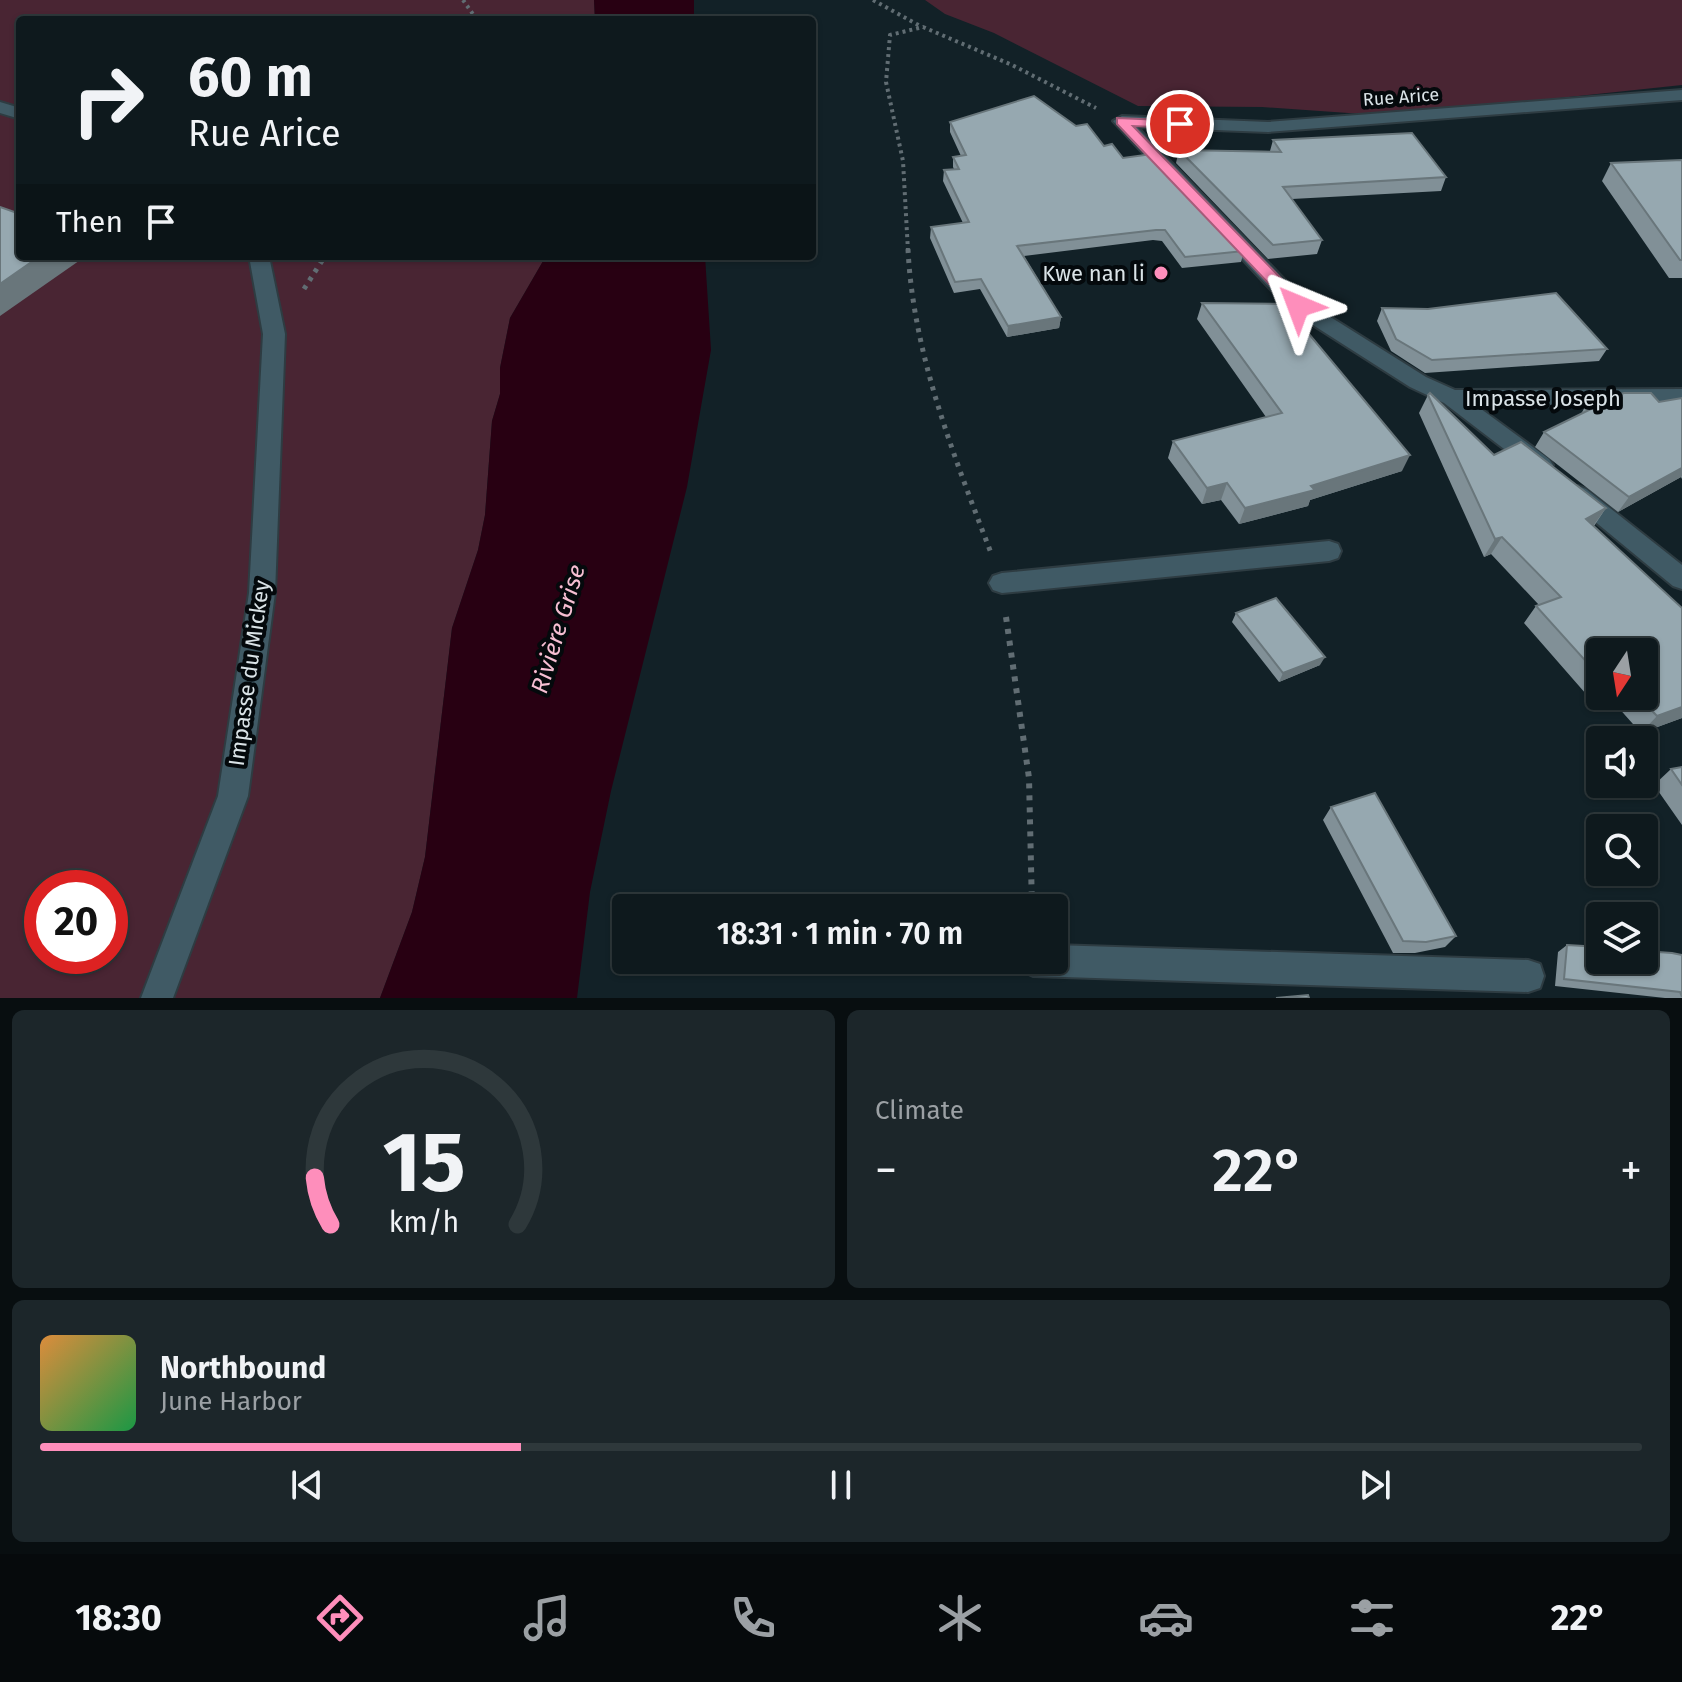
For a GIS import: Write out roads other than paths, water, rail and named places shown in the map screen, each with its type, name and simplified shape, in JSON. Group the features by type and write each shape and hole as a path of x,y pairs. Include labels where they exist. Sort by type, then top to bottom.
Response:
{"street":[{"name":"Rue Arice","path":"1452,398 1418,382 1298,306 1122,121 1268,127 1682,95"},
{"name":"Impasse du Mickey","path":"157,998 233,796 262,593 274,334 260,260"},
{"name":"Impasse Joseph","path":"1452,398 1682,397"},
{"path":"1452,398 1682,579"},
{"path":"1002,583 1329,551"},
{"path":"1068,961 1528,976"}],"water":[{"path":"594,0 694,0 694,16 595,16"},
{"name":"Rivière Grise","path":"544,260 705,260 711,350 687,487 611,791 590,892 577,998 380,998 412,912 425,857 452,628 478,550 485,515 492,421 500,394 500,368 510,318"}],"place":[{"name":"Kwe nan li","path":"1161,273"}]}
